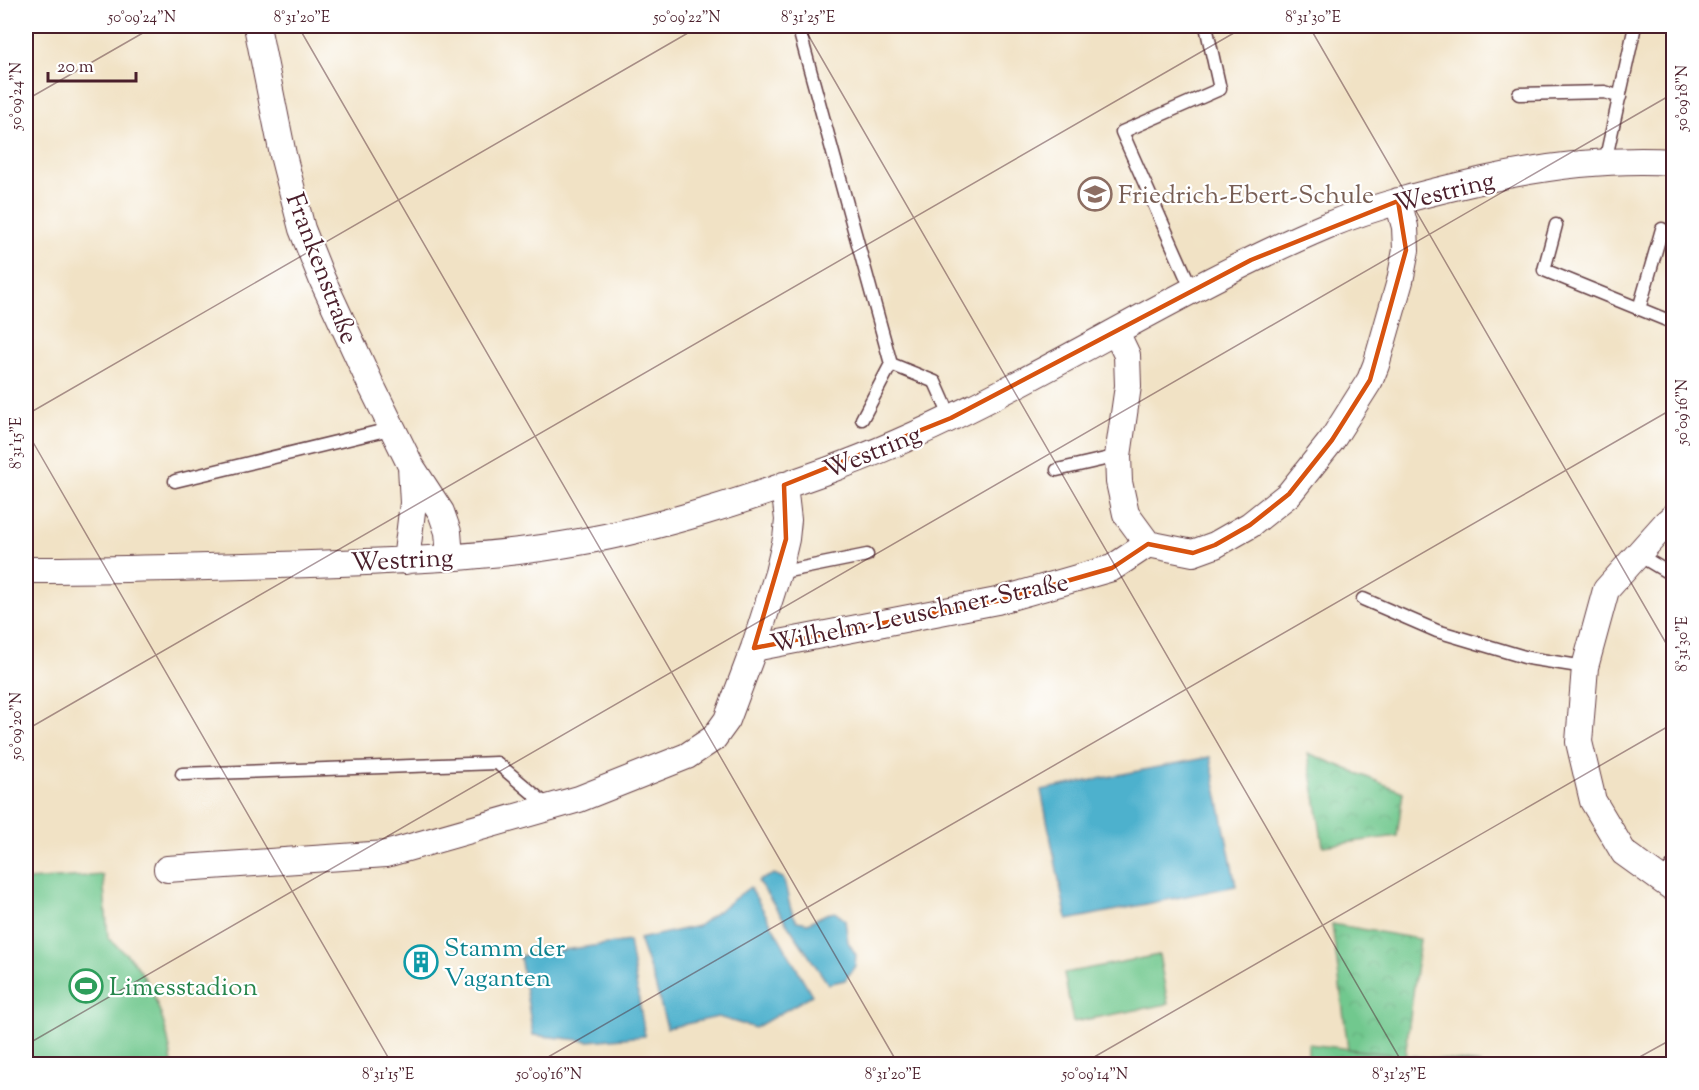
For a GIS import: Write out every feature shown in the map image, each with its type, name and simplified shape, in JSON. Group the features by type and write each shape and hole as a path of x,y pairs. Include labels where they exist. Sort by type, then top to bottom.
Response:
{"street":[{"name":"Frankenstraße","path":"257,26 283,155 302,229 327,290 372,387 411,466 441,512 448,532 450,557"},
{"name":"Westring","path":"26,570 148,570 406,561 526,550 591,540 648,527 784,485 864,456 951,418 1192,290 1251,260 1330,225 1398,201 1510,174 1605,162 1674,162"},
{"path":"1116,332 1126,355 1128,386 1118,456 1119,482 1126,514 1148,544 1193,553 1215,545 1242,530 1289,494 1332,440 1373,372 1406,250 1405,227 1398,201"},
{"name":"Frankenstraße","path":"406,561 413,503 411,466"},
{"name":"Wilhelm-Leuschner-Straße","path":"167,870 386,854 579,799 687,756 714,738 727,720 754,648 778,573 786,539 788,520 784,485"},
{"path":"1669,878 1624,853 1593,801 1579,742 1585,667 1606,590 1674,516"},
{"name":"Wilhelm-Leuschner-Straße","path":"754,648 997,601 1112,568 1148,544"}],"lane":[{"path":"798,26 891,364 862,419"},
{"path":"1192,290 1122,132 1220,89 1206,26"},
{"path":"1605,162 1635,26"},
{"path":"1520,94 1605,92 1620,97"},
{"path":"1556,225 1544,270 1674,323"},
{"path":"1639,309 1662,229"},
{"path":"891,364 934,382 951,418"},
{"path":"175,481 394,428"},
{"path":"1057,470 1118,456"},
{"path":"1637,554 1674,576"},
{"path":"778,573 867,555"},
{"path":"1364,599 1437,631 1528,658 1585,667"},
{"path":"182,774 497,763 550,807"}],"highlighted area":[{"path":"1398,201 1406,250 1370,380 1332,440 1289,494 1250,525 1215,545 1193,553 1148,544 1112,568 997,601 754,648 786,539 784,485 951,418 1251,260"}],"green space":[{"path":"1308,753 1403,792 1397,836 1323,846"},
{"name":"Limesstadion","path":"103,875 108,938 132,960 149,986 164,1025 172,1064 26,1064 26,880"},
{"path":"1332,924 1420,939 1405,1056 1348,1049"},
{"path":"1159,955 1168,1004 1073,1022 1064,973"},
{"path":"1308,1044 1481,1064 1308,1064"}],"water":[{"path":"1210,757 1236,886 1067,920 1041,790"},
{"path":"774,874 783,878 791,910 797,921 808,923 835,912 845,920 848,942 856,955 855,966 845,980 828,984 758,881"},
{"path":"750,887 812,995 755,1028 718,1017 667,1028 639,939 698,926"},
{"path":"629,941 645,1036 589,1041 533,1035 520,956"}],"place":[{"name":"Friedrich-Ebert-Schule","path":"1095,194"},
{"name":"Stamm der Vaganten","path":"421,962"},
{"name":"Limesstadion","path":"86,986"}]}
